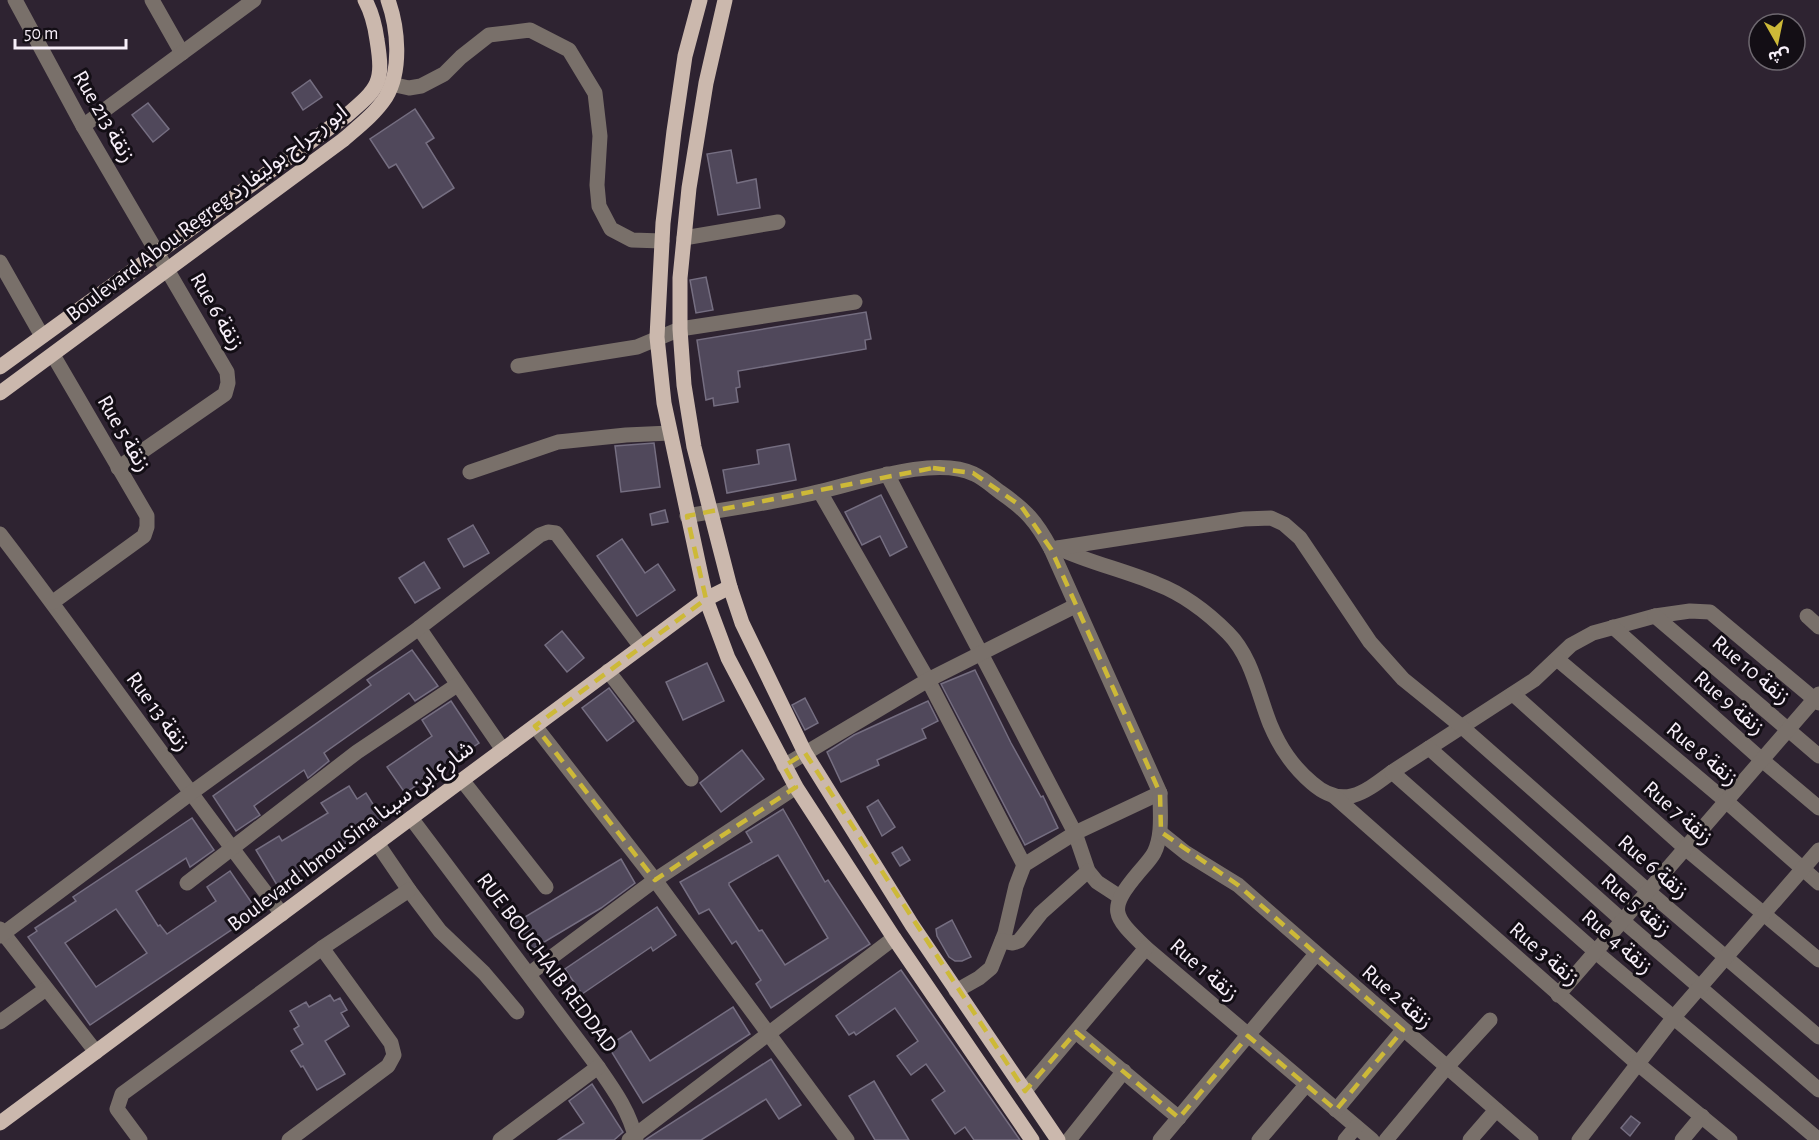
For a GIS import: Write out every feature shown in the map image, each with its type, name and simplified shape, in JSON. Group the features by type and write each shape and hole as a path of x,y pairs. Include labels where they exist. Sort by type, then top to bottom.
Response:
{"main road":[{"path":"365,0 373,14 390,1"},
{"path":"700,0 684,56 662,241 657,338 664,402 706,599 728,658 796,787 894,938 1032,1140"},
{"path":"725,0 706,83 689,188 680,278 680,329 684,385 694,447 730,586 742,623 805,753 912,925 1060,1140"},
{"name":"Boulevard Abou Regreg ابو رجراج بوليفارد","path":"0,393 343,140 377,109 387,95 395,73 397,44 390,1"},
{"name":"Boulevard Abou Regreg ابو رجراج بوليفارد","path":"0,368 346,116 372,92 379,79 381,67 373,14"},
{"name":"Boulevard Ibnou Sina شارع ابن سينا","path":"0,1123 706,599 730,586"}],"street":[{"name":"Rue 213 زنقة","path":"15,0 83,126 158,253"},
{"path":"152,0 182,53"},
{"path":"83,126 254,0"},
{"path":"391,84 409,88 422,86 444,74 489,35 530,30 569,50 594,93 600,136 597,185 599,206 611,229 632,240 662,241"},
{"path":"684,238 778,222"},
{"name":"Rue 6 زنقة","path":"118,468 225,394 228,383 227,372 158,253"},
{"path":"0,262 42,336"},
{"path":"518,366 638,347 680,329 855,303"},
{"name":"Rue 5 زنقة","path":"53,602 144,536 147,527 147,516 54,355"},
{"path":"470,472 558,442 670,433"},
{"path":"687,516 820,492 887,474 933,468 973,473 1021,507 1038,525 1054,548 1075,606 1160,793 1161,833 1153,854 1120,897 1096,882 1088,871 1075,834 887,474"},
{"path":"820,492 928,680 1024,865"},
{"name":"Rue 6 زنقة","path":"1054,548 1244,519 1271,518 1284,524 1300,538 1370,642 1403,679 1461,726 1648,891 1819,1037"},
{"path":"96,1052 1,933 418,628 540,535 548,532 556,533 641,647"},
{"name":"Rue 13 زنقة","path":"0,534 53,602 231,848 282,914"},
{"name":"Rue 3 زنقة","path":"1054,548 1157,584 1180,595 1230,634 1246,661 1263,699 1269,722 1293,767 1320,790 1334,796 1558,995 1730,1140"},
{"path":"784,766 928,680 1075,606"},
{"path":"1334,796 1345,798 1359,794 1373,786 1534,680 1571,645 1593,633 1655,616 1690,610 1710,612 1818,699 1788,729 1597,953 1558,995"},
{"name":"Rue 10 زنقة","path":"1655,616 1819,756"},
{"path":"1807,616 1819,627"},
{"name":"Rue 9 زنقة","path":"1613,627 1819,808"},
{"path":"418,628 503,750"},
{"name":"Rue 8 زنقة","path":"1557,659 1819,883"},
{"path":"609,671 691,779"},
{"path":"187,883 357,752 457,685"},
{"name":"Rue 7 زنقة","path":"1512,694 1685,848 1819,960"},
{"path":"535,726 656,880 847,1140"},
{"name":"Rue 5 زنقة","path":"1429,748 1623,921 1819,1090"},
{"name":"Rue 4 زنقة","path":"1392,772 1597,953 1819,1140"},
{"path":"462,780 546,887"},
{"path":"530,974 656,880 796,787"},
{"path":"956,991 991,968 1002,940 1024,865 1075,834 1160,793"},
{"name":"RUE BOUCHAIB REDDAD","path":"411,818 598,1067 622,1102 633,1138"},
{"name":"Rue 2 زنقة","path":"1161,833 1186,853 1238,885 1531,1140"},
{"path":"377,843 440,931 492,982 517,1012"},
{"path":"1580,1140 1674,1017 1819,850"},
{"path":"1002,940 1013,944 1019,941 1041,913 1088,871"},
{"path":"140,1140 117,1109 122,1094 322,948 409,890"},
{"name":"Rue 1 زنقة","path":"1120,897 1116,910 1120,920 1146,948 1372,1140"},
{"path":"633,1138 894,938"},
{"path":"289,1140 388,1066 394,1055 391,1043 322,948"},
{"path":"1025,1091 1146,948"},
{"path":"1165,1138 1179,1118 1316,954"},
{"path":"0,1022 46,989"},
{"path":"1386,1140 1446,1068 1490,1020"},
{"path":"1335,1110 1403,1030"},
{"path":"1076,1032 1179,1118"},
{"path":"501,1140 598,1067"},
{"path":"1060,1140 1124,1071"},
{"path":"1259,1140 1306,1085"},
{"path":"1470,1140 1496,1110"},
{"path":"1682,1140 1702,1116"},
{"path":"1345,1140 1356,1127"}],"highlighted area":[{"path":"933,468 973,473 1021,506 1051,549 1160,793 1161,832 1238,885 1403,1030 1336,1110 1248,1036 1179,1118 1076,1032 1025,1091 805,753 784,766 796,787 655,880 535,726 706,599 687,516"}],"building":[{"path":"310,80 322,97 303,110 292,93"},
{"path":"148,103 169,129 153,142 132,115"},
{"path":"415,109 434,138 426,143 454,188 423,208 396,164 389,168 370,139"},
{"path":"731,150 737,183 756,179 760,208 718,215 707,154"},
{"path":"706,277 713,310 696,313 690,280"},
{"path":"866,312 871,339 865,340 866,349 738,371 740,387 736,388 738,402 714,406 713,398 706,400 697,340"},
{"path":"654,443 660,487 621,492 615,446"},
{"path":"789,444 796,480 727,493 723,470 759,464 757,450"},
{"path":"881,495 907,547 890,556 880,536 862,545 845,512"},
{"path":"665,510 668,522 652,525 650,514"},
{"path":"473,525 489,553 464,567 448,539"},
{"path":"622,539 645,573 658,564 675,590 637,616 597,556"},
{"path":"424,562 440,588 415,603 399,578"},
{"path":"562,631 584,658 567,672 545,645"},
{"path":"412,650 438,686 415,701 409,693 324,753 329,761 308,778 304,770 254,806 260,815 236,831 213,796 371,685 367,680"},
{"path":"707,663 724,701 683,720 666,682"},
{"path":"975,670 1011,743 1041,797 1043,796 1058,828 1025,845 941,684"},
{"path":"609,688 634,721 607,741 582,708"},
{"path":"805,698 818,723 805,730 792,705"},
{"path":"451,701 479,743 405,793 387,767 432,736 422,720"},
{"path":"928,701 938,721 922,729 926,738 877,760 879,765 841,782 827,752 854,735"},
{"path":"742,750 764,779 721,812 700,783"},
{"path":"349,786 357,799 366,793 383,820 277,885 256,850 279,836 282,841 328,813 321,803"},
{"path":"878,800 895,827 882,836 867,807"},
{"path":"783,809 825,882 828,880 870,944 771,1008 756,984 761,980 736,941 732,944 709,909 699,914 680,882 752,842 746,832","holes":["778,855 828,938 785,965 762,930 759,931 729,883"]},
{"path":"192,818 214,850 190,867 186,858 136,891 158,926 160,925 167,934 216,901 207,887 230,871 258,912 90,1025 28,937 37,931 35,928 76,901 73,897","holes":["116,909 147,953 96,987 65,943"]},
{"path":"902,847 910,860 900,866 892,853"},
{"path":"621,859 635,883 601,908 531,950 515,923"},
{"path":"657,907 676,935 653,951 651,947 582,994 565,969"},
{"path":"952,920 971,957 962,961 955,961 949,957 937,936 936,929"},
{"path":"901,970 1020,1140 974,1140 965,1127 955,1134 932,1100 945,1091 926,1064 911,1075 897,1056 918,1041 895,1008 856,1035 854,1032 849,1035 836,1016"},
{"path":"330,995 334,1001 340,998 347,1010 341,1013 349,1026 325,1041 345,1074 317,1090 291,1051 303,1044 294,1029 299,1026 290,1011 306,1002 309,1007"},
{"path":"733,1007 750,1034 643,1103 608,1046 631,1031 650,1061"},
{"path":"771,1059 801,1105 779,1119 766,1099 701,1140 645,1140"},
{"path":"874,1081 909,1140 875,1140 849,1096"},
{"path":"592,1084 623,1132 614,1140 558,1140 584,1123 569,1101"},
{"path":"1631,1116 1640,1123 1630,1136 1621,1128"}]}
